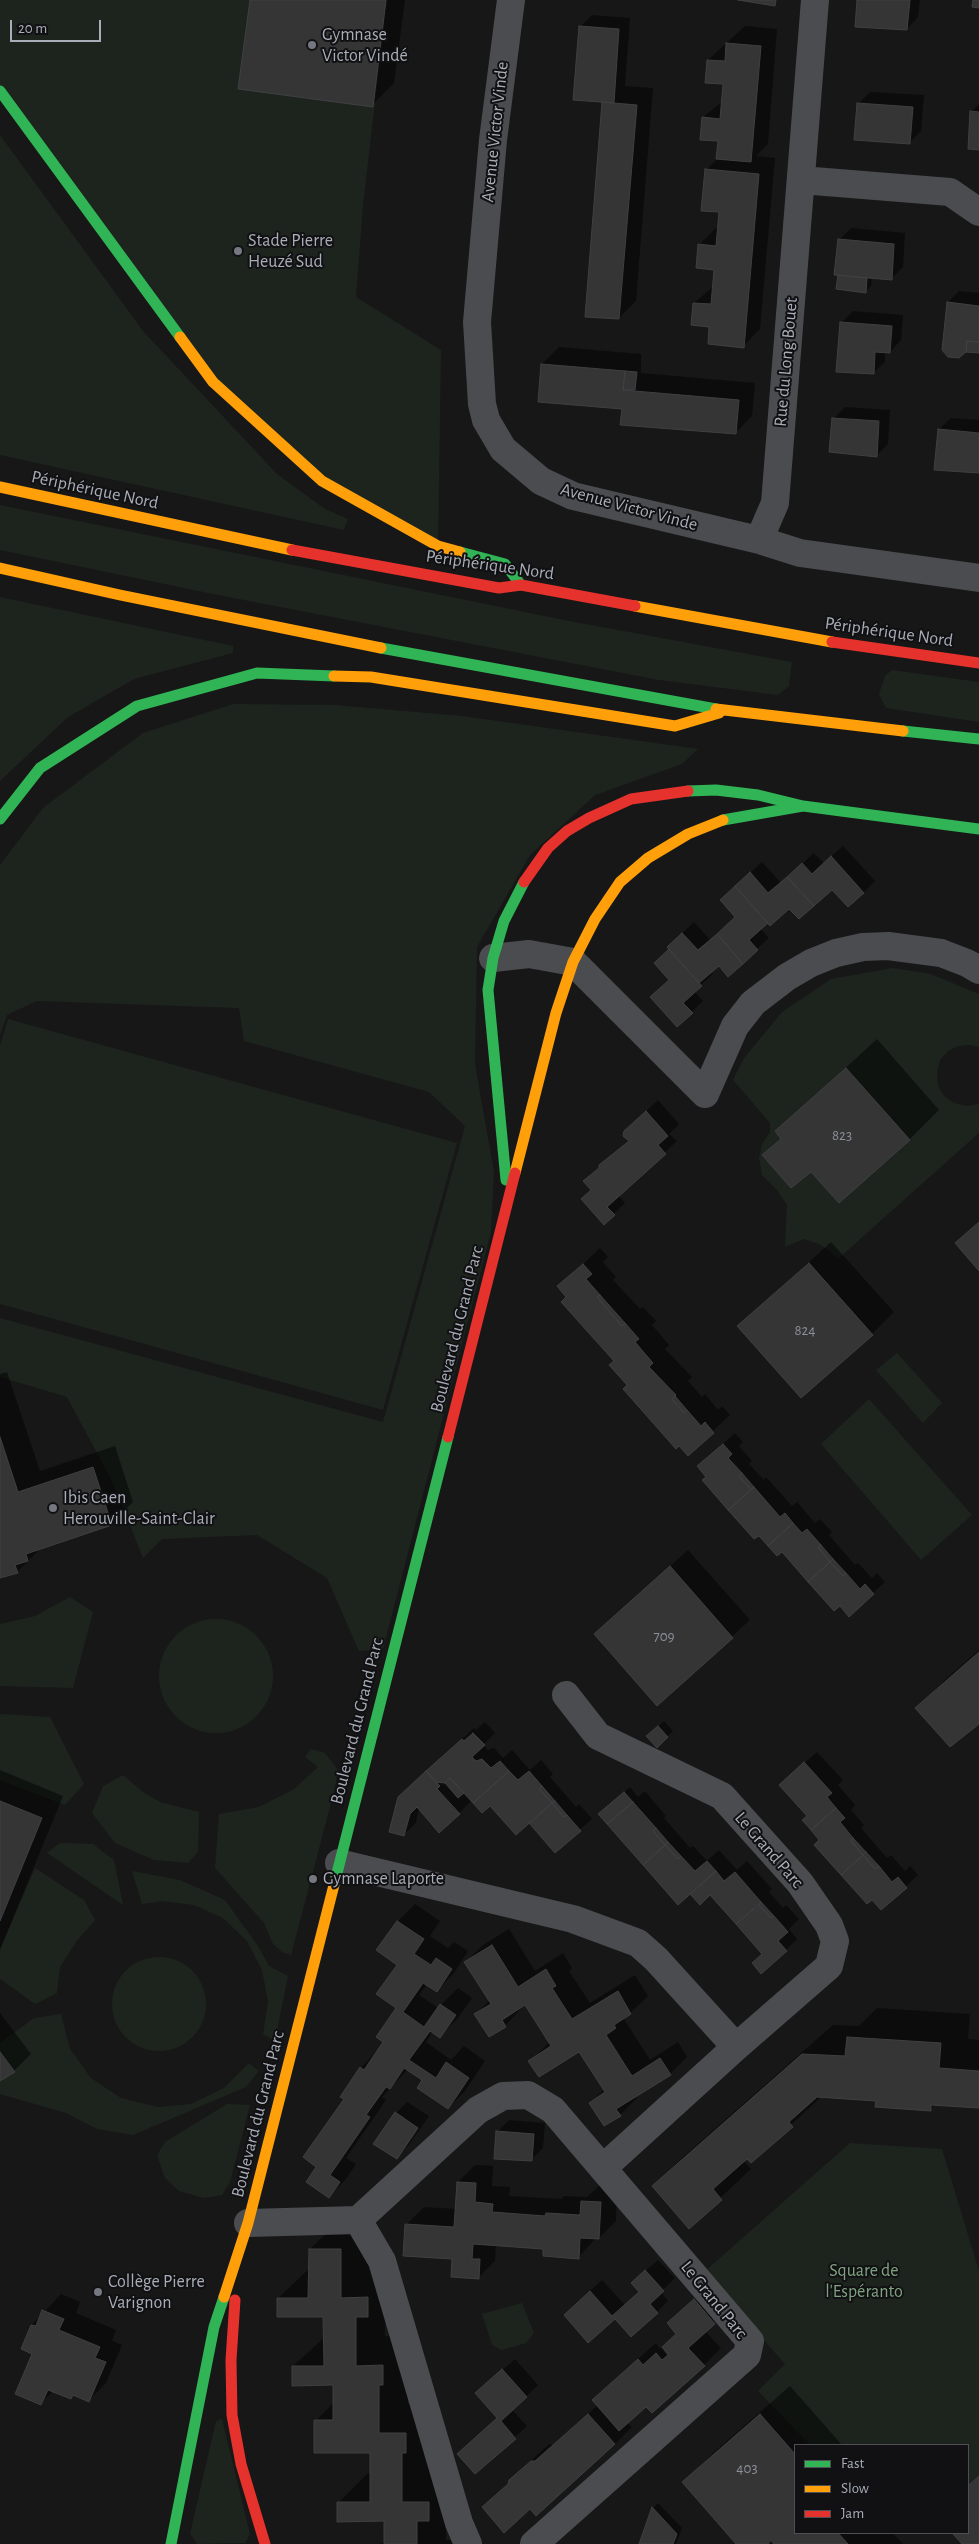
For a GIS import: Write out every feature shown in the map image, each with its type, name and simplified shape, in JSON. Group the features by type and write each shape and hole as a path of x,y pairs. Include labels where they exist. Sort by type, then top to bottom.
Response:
{"main road":[{"path":"0,91 213,382 322,481 438,546 505,564 521,585"},
{"name":"Périphérique Nord","path":"0,487 298,552 499,588 521,585 843,644 979,663"},
{"path":"0,568 120,595 457,663 726,711 979,739"},
{"path":"0,819 40,768 137,706 257,673 371,677 675,726 726,711"},
{"name":"Boulevard du Grand Parc","path":"508,1199 490,1023 488,990 493,958 504,921 526,878 548,848 567,831 589,818 632,799 678,792 716,790 758,795 803,806 979,829"},
{"name":"Boulevard du Grand Parc","path":"171,2544 214,2327 248,2222 556,1012 573,962 595,919 620,882 648,858 688,834 726,819 803,806"},
{"name":"Boulevard du Grand Parc","path":"240,2251 232,2332 230,2391 241,2464 265,2544"}],"street":[{"name":"Avenue Victor Vinde","path":"511,0 493,140 477,322 479,383 486,420 503,449 520,466 541,481 572,496 759,540 800,553 979,578"},
{"name":"Rue du Long Bouet","path":"759,540 775,503 815,0"},
{"path":"801,180 950,192 979,212"},
{"path":"493,958 530,954 573,962 706,1094 735,1026 753,1003 786,978 811,963 836,953 863,947 888,946 941,953 968,963 979,970"},
{"name":"Le Grand Parc","path":"534,2544 747,2355 750,2341 603,2168 736,2047 829,1966 835,1941 829,1925 800,1883 722,1796 598,1736 566,1695"},
{"path":"339,1864 573,1919 638,1943 656,1959 736,2047"},
{"path":"248,2222 358,2220 478,2110 503,2096 528,2095 553,2110 603,2168"},
{"path":"358,2220 382,2261 456,2513 468,2544"}],"green space":[{"name":"Stade Pierre Heuzé Sud","path":"0,0 387,0 363,205 356,297 441,350 438,546 322,481 213,382 0,91"},
{"path":"0,135 143,331 277,474 325,509 348,519 344,530 0,455"},
{"path":"0,505 569,621 792,662 789,686 778,695 659,680 218,595 0,550"},
{"path":"0,597 233,646 233,653 134,679 68,717 0,781"},
{"path":"892,670 979,682 979,722 886,708 879,694 885,676"},
{"path":"233,704 335,705 462,716 698,749 682,764 595,795 530,855 477,947 475,1064 494,1172 491,1232 383,1649 359,1651 327,1578 257,1535 162,1539 143,1558 113,1483 67,1397 0,1377 0,1318 383,1422 465,1126 429,1092 244,1041 239,1008 37,1001 7,1015 0,1035 0,865 43,808 143,733"},
{"path":"893,968 931,974 979,994 979,1047 969,1045 958,1046 948,1051 940,1060 937,1073 938,1085 944,1096 954,1103 967,1106 979,1104 979,1133 839,1258 819,1244 804,1239 785,1247 787,1205 777,1190 762,1175 759,1158 762,1144 770,1132 770,1123 733,1080 744,1058 782,1012 831,979","holes":["846,1068 910,1140 839,1203 811,1172 791,1188 762,1156 781,1139 775,1131"]},
{"path":"8,1019 457,1143 383,1410 0,1304 0,1046"},
{"path":"897,1353 942,1403 923,1423 876,1370"},
{"path":"869,1399 972,1515 921,1560 821,1444"},
{"path":"70,1597 93,1612 73,1688 0,1686 0,1624 35,1616"},
{"path":"216,1619 238,1623 257,1635 269,1654 273,1676 269,1698 257,1717 238,1729 216,1733 194,1729 175,1717 163,1698 159,1676 163,1654 175,1635 194,1623"},
{"path":"0,1714 50,1717 84,1784 65,1805 0,1780"},
{"path":"311,1749 325,1753 338,1770 334,1792 291,1955 282,1952 273,1944 264,1923 215,1868 219,1814 259,1807 294,1789 318,1767 305,1757"},
{"path":"123,1775 143,1792 160,1802 199,1812 198,1852 188,1863 154,1860 115,1843 92,1813 103,1786"},
{"path":"60,1843 93,1844 114,1860 123,1905 47,1853"},
{"path":"35,1868 84,1900 95,1920 76,1942 60,1967 57,1993 35,2004 0,1979 0,1949"},
{"path":"132,1871 180,1880 225,1900 258,1946 269,1966 288,1976 275,2041 263,2034 268,2002 262,1970 247,1941 223,1918 194,1905 162,1901 142,1904"},
{"path":"159,1957 177,1961 192,1971 202,1986 206,2004 202,2022 192,2037 177,2047 159,2051 141,2047 126,2037 116,2022 112,2004 116,1986 126,1971 141,1961"},
{"path":"61,2014 70,2049 91,2078 121,2098 158,2107 191,2104 224,2088 249,2063 259,2071 246,2087 133,2135 97,2129 66,2113 0,2094 0,2081 15,2072 0,2052 0,2043 34,2018"},
{"path":"227,2104 250,2105 230,2182 222,2195 204,2198 179,2191 165,2178 157,2155 165,2142"},
{"name":"Square de l'Espéranto","path":"850,2143 942,2149 979,2271 979,2476 969,2485 969,2444 809,2444 758,2391 785,2364 704,2272"},
{"path":"522,2303 534,2333 526,2343 502,2350 492,2345 482,2314"},
{"path":"222,2419 250,2534 245,2543 197,2544 190,2534 216,2421"}],"building":[{"name":"Gymnase Victor Vindé","path":"250,0 386,0 373,107 238,89"},
{"path":"738,0 776,0 775,6"},
{"path":"857,0 910,0 907,30 855,27"},
{"path":"973,0 979,0 979,8 972,7"},
{"path":"579,26 619,29 614,103 573,100"},
{"path":"726,43 761,46 751,162 716,159 718,141 700,140 702,117 720,119 723,84 705,83 707,60 725,61"},
{"path":"602,102 637,105 619,319 585,317"},
{"path":"857,103 913,107 910,144 854,140"},
{"path":"970,111 979,112 979,150 968,149"},
{"path":"705,169 759,174 744,348 708,344 709,327 691,325 693,303 711,304 714,270 696,268 698,244 716,246 719,212 701,211"},
{"path":"838,239 894,244 892,280 834,275"},
{"path":"838,275 867,278 866,293 836,289"},
{"path":"947,302 979,306 979,342 967,341 966,352 959,358 948,357 942,350"},
{"path":"840,322 892,326 890,353 875,352 874,374 836,372"},
{"path":"967,341 979,342 979,353 966,352"},
{"path":"541,364 625,371 623,390 739,400 736,434 620,425 622,409 538,402"},
{"path":"625,371 637,372 635,390 623,390"},
{"path":"832,418 879,421 877,457 829,452"},
{"path":"938,429 979,433 979,473 934,470"},
{"path":"831,856 864,893 848,907 832,890 814,906 787,877 802,863 812,874"},
{"path":"750,872 768,893 787,877 814,906 799,919 789,909 770,926 735,886"},
{"path":"735,886 768,923 749,940 758,950 743,964 717,934 735,917 720,900"},
{"path":"682,933 698,950 717,934 743,964 728,977 719,966 699,983 667,947"},
{"path":"669,949 702,986 683,1003 693,1013 677,1027 650,997 669,980 654,963"},
{"path":"846,1068 910,1140 839,1203 811,1172 791,1188 762,1155 781,1139 775,1131"},
{"path":"646,1111 668,1136 658,1145 666,1154 607,1207 615,1215 604,1225 581,1199 591,1190 583,1181 599,1168 599,1165 629,1141 623,1136 624,1131"},
{"path":"979,1222 979,1271 955,1243"},
{"path":"809,1263 873,1335 801,1398 737,1326"},
{"path":"583,1264 592,1274 586,1279 600,1295 597,1297 622,1326 625,1323 639,1339 635,1342 653,1363 649,1367 676,1395 672,1399 684,1413 687,1410 701,1426 705,1422 714,1433 688,1456 679,1446 676,1449 623,1389 627,1385 609,1365 614,1361 561,1302 566,1297 557,1286"},
{"path":"600,1295 625,1323 622,1326 597,1297"},
{"path":"675,1396 687,1410 684,1413 672,1399"},
{"name":"Ibis Caen Herouville-Saint-Clair","path":"0,1437 18,1492 93,1467 112,1525 26,1554 28,1561 15,1565 18,1573 0,1578"},
{"path":"723,1444 732,1454 728,1458 742,1473 739,1476 751,1490 728,1510 702,1480 706,1477 697,1466"},
{"path":"742,1473 754,1487 751,1490 739,1476"},
{"path":"754,1487 780,1517 785,1513 793,1523 768,1546 759,1536 754,1539 728,1510"},
{"path":"793,1523 802,1533 807,1529 821,1545 818,1547 830,1562 808,1582 782,1552 777,1556 768,1546"},
{"path":"821,1545 833,1559 830,1562 818,1547"},
{"path":"833,1559 846,1573 843,1576 830,1562"},
{"path":"830,1562 843,1576 846,1573 860,1589 865,1584 874,1594 849,1617 840,1606 834,1611 808,1582"},
{"path":"670,1566 733,1638 657,1706 594,1634"},
{"path":"979,1652 979,1724 950,1747 915,1708"},
{"path":"658,1726 668,1737 657,1748 646,1736"},
{"path":"473,1733 485,1745 472,1757 476,1761 482,1759 491,1768 500,1761 509,1771 473,1803 450,1778 445,1783 436,1782 426,1771 462,1739 464,1741"},
{"path":"804,1762 832,1793 827,1797 836,1808 811,1830 802,1820 807,1816 779,1785"},
{"path":"426,1771 440,1786 437,1789 460,1814 439,1833 417,1807 410,1814 404,1836 389,1832 398,1797"},
{"path":"509,1771 518,1780 529,1771 542,1786 539,1789 552,1803 516,1835 490,1806 482,1813 473,1803"},
{"path":"450,1778 464,1793 458,1798 445,1783"},
{"path":"542,1786 555,1801 552,1803 539,1789"},
{"path":"624,1792 633,1802 607,1824 598,1814"},
{"path":"0,1801 42,1818 0,1921"},
{"path":"555,1801 567,1815 564,1817 552,1803"},
{"path":"633,1802 656,1828 653,1831 665,1845 643,1865 607,1824"},
{"path":"552,1803 564,1817 567,1815 581,1831 555,1853 529,1823"},
{"path":"836,1808 845,1818 840,1822 853,1838 851,1841 863,1855 841,1875 814,1845 819,1840 811,1830"},
{"path":"656,1828 668,1842 665,1845 653,1831"},
{"path":"853,1838 866,1852 863,1855 851,1841"},
{"path":"668,1842 681,1856 678,1859 665,1845"},
{"path":"665,1845 678,1859 681,1856 695,1871 707,1861 716,1871 678,1905 643,1865"},
{"path":"866,1852 879,1866 875,1869 863,1855"},
{"path":"863,1855 875,1869 879,1866 892,1882 898,1877 907,1888 881,1910 872,1900 867,1904 841,1875"},
{"path":"716,1871 724,1881 735,1872 761,1902 736,1924 710,1895 700,1905 690,1894"},
{"path":"761,1902 774,1916 771,1918 759,1905"},
{"path":"759,1905 771,1918 774,1916 788,1932 778,1941 787,1951 761,1974 752,1963 762,1954 736,1924"},
{"path":"397,1921 424,1939 414,1954 431,1965 436,1958 452,1969 437,1992 423,1983 403,2012 424,2027 440,2004 456,2015 440,2038 430,2031 409,2060 436,2078 446,2062 469,2078 448,2109 417,2088 422,2080 404,2068 390,2089 386,2087 366,2115 370,2117 330,2175 340,2182 329,2198 306,2182 316,2167 303,2157 344,2099 340,2097 360,2067 364,2070 383,2042 376,2037 396,2008 376,1994 397,1965 376,1950"},
{"path":"492,1945 518,1987 546,1969 556,1986 552,1988 572,2019 618,1991 631,2014 614,2025 616,2028 606,2035 632,2076 660,2058 671,2075 616,2109 621,2116 604,2126 589,2103 605,2092 579,2052 539,2077 528,2061 551,2046 525,2005 502,2020 506,2027 489,2037 474,2014 491,2004 464,1962"},
{"path":"847,2037 941,2043 939,2068 979,2071 979,2108 931,2105 931,2111 875,2107 876,2101 817,2097 789,2122 793,2127 751,2163 747,2159 713,2189 722,2200 689,2229 652,2186 802,2054 845,2056"},
{"path":"0,2052 15,2072 0,2081"},
{"path":"395,2112 418,2128 397,2159 373,2144"},
{"path":"496,2131 534,2134 532,2161 494,2159"},
{"path":"457,2182 476,2183 475,2202 493,2204 492,2212 545,2216 546,2213 580,2215 581,2201 601,2202 599,2239 580,2238 579,2259 543,2256 543,2249 473,2244 472,2259 480,2259 479,2279 451,2277 452,2259 403,2256 405,2224 454,2227"},
{"path":"309,2249 341,2249 341,2298 368,2297 368,2317 356,2317 356,2366 383,2365 383,2385 379,2385 379,2433 406,2433 406,2453 402,2453 402,2502 429,2502 429,2521 417,2521 417,2544 384,2544 384,2521 337,2522 337,2502 370,2502 370,2453 314,2453 314,2420 333,2420 333,2385 292,2386 292,2366 324,2366 323,2317 277,2317 277,2298 308,2298"},
{"path":"645,2270 664,2291 650,2304 658,2313 631,2337 615,2319 588,2343 564,2315 590,2291 612,2316 639,2292 631,2283"},
{"path":"694,2299 715,2324 688,2348 705,2366 652,2413 646,2407 619,2431 592,2400 638,2359 643,2365 656,2353 662,2360 668,2355 662,2347 676,2334 667,2323"},
{"path":"42,2310 64,2319 59,2330 100,2347 95,2358 106,2362 89,2402 73,2395 71,2399 48,2390 41,2405 15,2394 32,2354 21,2349 31,2325 36,2326"},
{"path":"502,2369 527,2397 501,2421 516,2439 475,2474 457,2454 497,2418 475,2393"},
{"path":"588,2414 615,2444 536,2516 530,2509 504,2533 482,2507 508,2484 509,2480 531,2461 535,2461"},
{"path":"760,2414 794,2453 794,2534 839,2534 848,2544 774,2544 771,2540 768,2544 736,2544 682,2482"},
{"path":"979,2476 979,2544 962,2544 953,2534 969,2534 969,2485"},
{"path":"652,2507 677,2534 673,2544 639,2544"}],"traffic: fast":[{"path":"0,91 180,337"},
{"path":"460,552 505,564 521,585"},
{"path":"381,648 716,709"},
{"path":"0,819 40,768 137,706 257,673 334,676"},
{"path":"903,731 979,739"},
{"path":"688,791 716,790 758,795 803,806 979,829"},
{"path":"723,820 803,806"},
{"path":"506,1180 488,990 493,958 504,921 524,882"},
{"path":"335,1881 448,1437"},
{"path":"171,2544 214,2327 224,2297"}],"traffic: slow":[{"path":"180,337 213,382 322,481 438,546 460,552"},
{"path":"0,487 292,550"},
{"path":"0,568 120,595 381,648"},
{"path":"635,606 832,642"},
{"path":"334,676 371,677 675,726 719,713"},
{"path":"716,709 903,731"},
{"path":"515,1173 556,1013 573,962 595,919 620,882 648,858 688,834 723,820"},
{"path":"224,2297 248,2223 335,1881"}],"traffic: jam":[{"path":"292,550 499,588 521,585 635,606"},
{"path":"832,642 979,663"},
{"path":"524,882 548,848 567,831 589,818 631,799 688,791"},
{"path":"448,1437 515,1173"},
{"path":"235,2300 231,2360 232,2415 241,2464 265,2544"}],"place":[{"name":"Gymnase Victor Vindé","path":"312,45"},
{"name":"Stade Pierre Heuzé Sud","path":"238,251"},
{"name":"Ibis Caen Herouville-Saint-Clair","path":"53,1508"},
{"name":"Gymnase Laporte","path":"313,1879"},
{"name":"Collège Pierre Varignon","path":"98,2292"}]}
